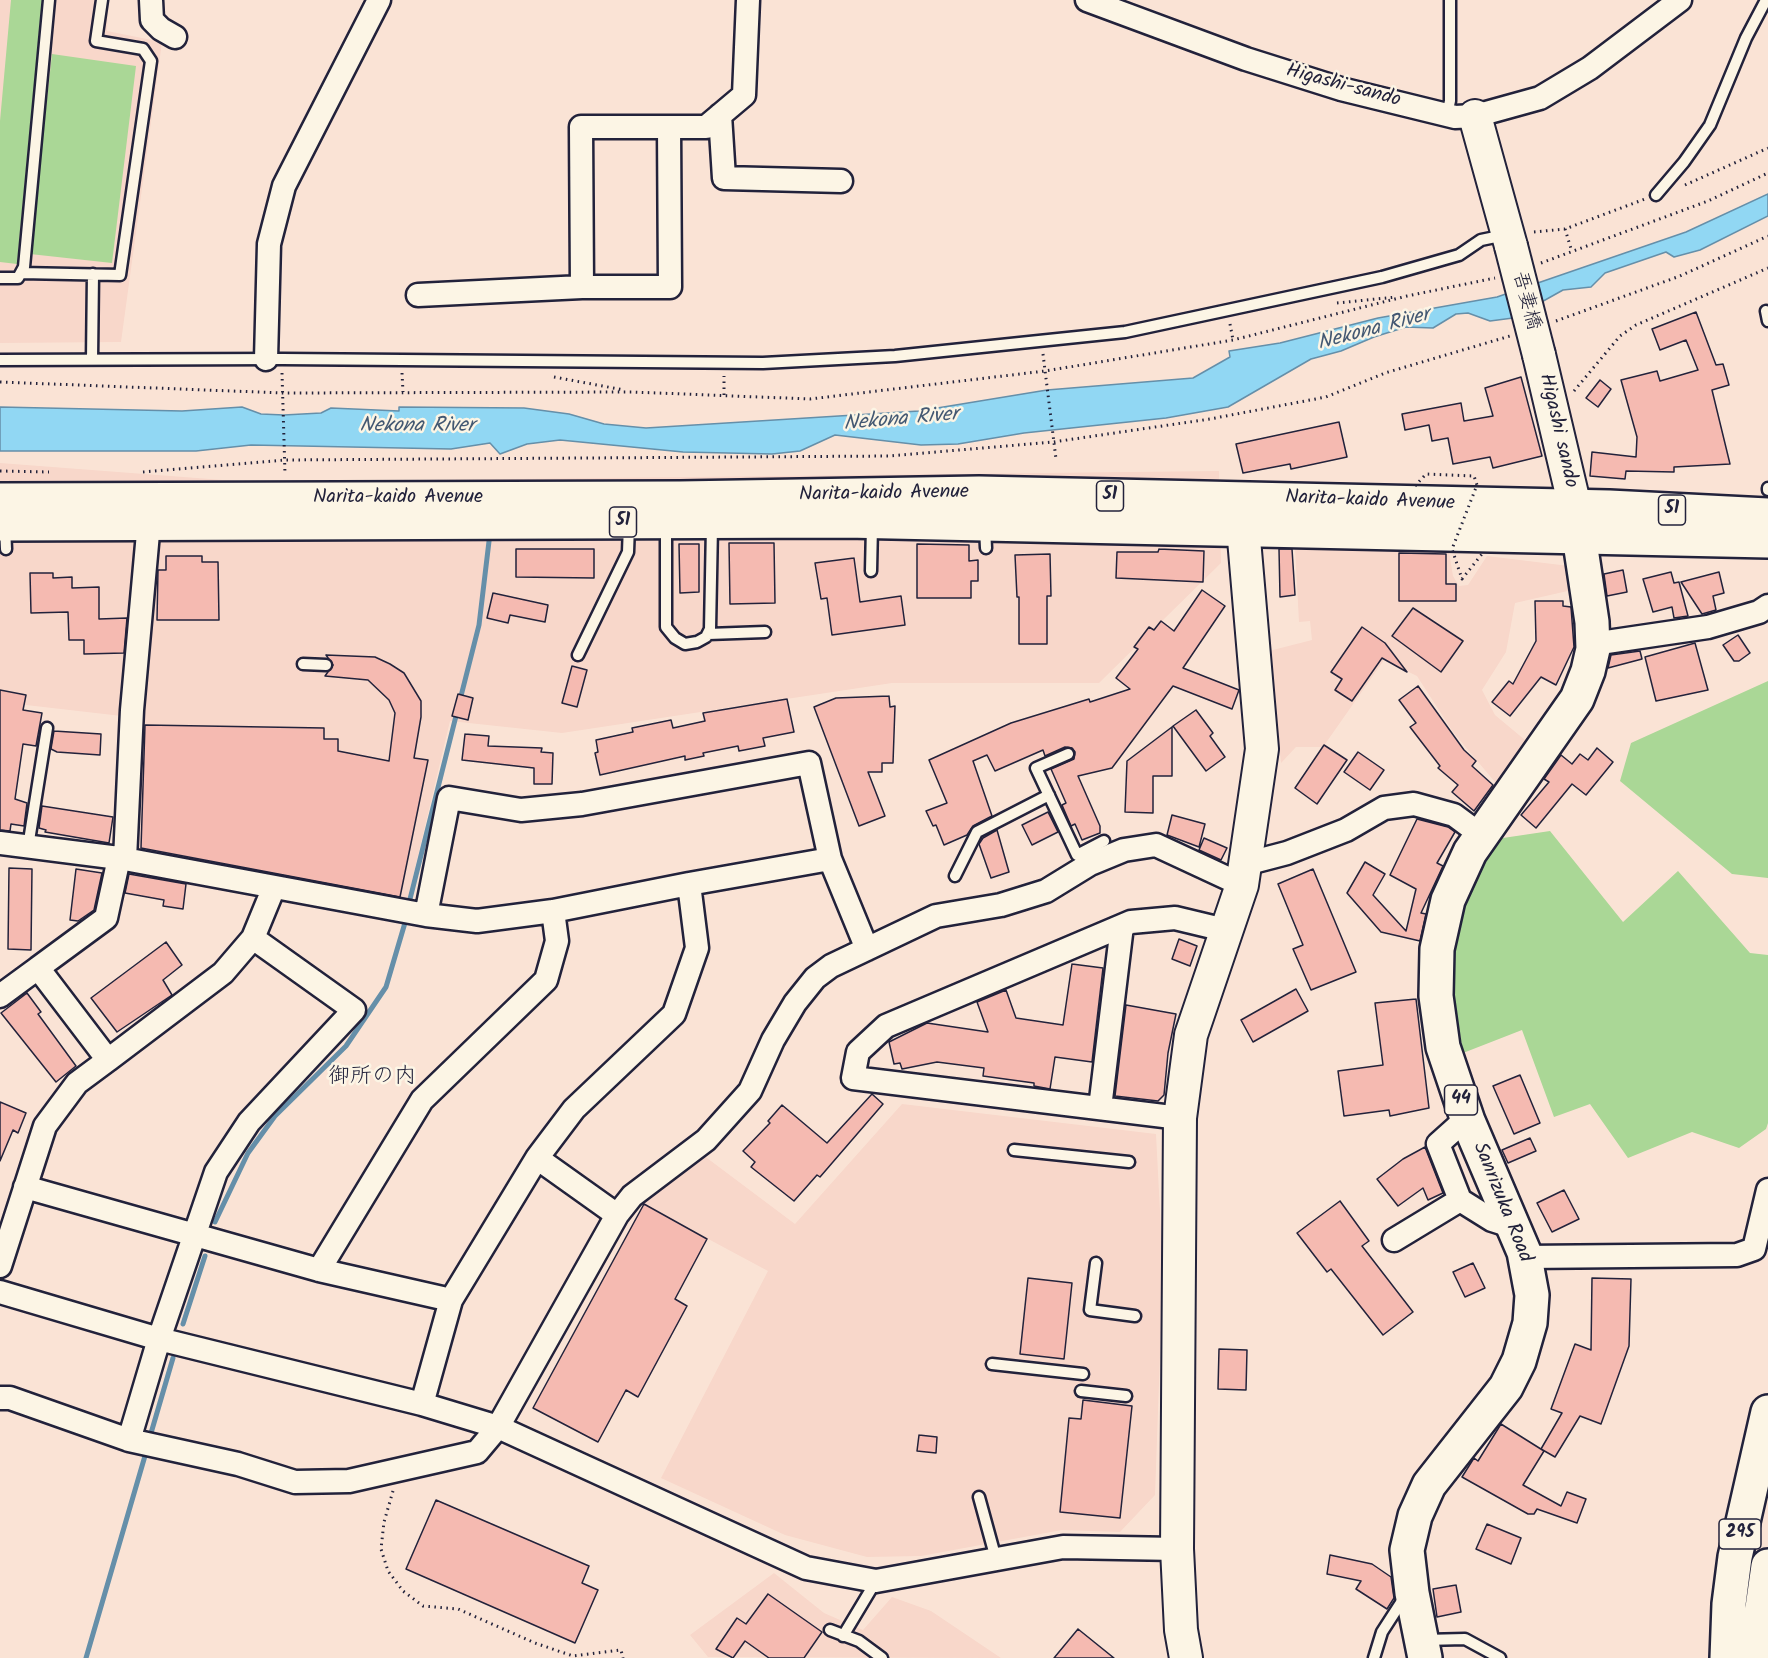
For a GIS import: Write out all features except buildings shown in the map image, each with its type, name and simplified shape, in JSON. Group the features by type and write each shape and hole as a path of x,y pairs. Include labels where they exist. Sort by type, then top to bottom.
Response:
{"main road":[{"name":"Narita-kaido Avenue","path":"3,525 680,498 979,494 1241,514 1577,522 1768,515"},
{"name":"Narita-kaido Avenue","path":"3,525 149,522 872,522 985,536 1080,530 1241,514"},
{"name":"Narita-kaido Avenue","path":"1577,522 1719,540 1768,541"},
{"name":"Sanrizuka Road","path":"1423,1649 1412,1593 1407,1550 1416,1516 1429,1485 1506,1387 1519,1361 1530,1323 1532,1295 1519,1242 1467,1118 1443,1047 1436,996 1437,949 1448,900 1470,852 1577,699 1588,671 1593,644 1592,622 1577,522"},
{"path":"1719,540 1752,558 1768,559"},
{"name":"295","path":"1728,1658 1729,1604 1735,1557 1768,1412"},
{"name":"295","path":"1760,1658 1760,1622 1768,1566"}],"street":[{"path":"151,0 152,20 161,30 175,36"},
{"path":"274,359 269,244 281,196 379,0"},
{"path":"582,287 581,127 706,127 744,95 748,0"},
{"name":"Higashi-sando","path":"1087,0 1246,59 1331,86 1461,115"},
{"path":"1514,238 1461,115 1516,107 1565,85 1680,0"},
{"path":"720,115 724,178 841,181"},
{"path":"418,295 582,287 670,287 669,127"},
{"name":"吾妻橋","path":"1514,238 1539,356"},
{"name":"Higashi sando","path":"1539,356 1577,522"},
{"path":"1186,1658 1181,1630 1178,1549 1180,1118 1191,1035 1243,874 1262,749 1241,514"},
{"path":"0,996 106,918 122,858 132,710 149,522"},
{"path":"1593,644 1708,627 1759,612 1768,606"},
{"path":"423,914 449,798 521,810 582,804 809,763 830,859 867,949"},
{"path":"0,1398 10,1398 133,1440 238,1464 295,1482 349,1481 477,1452 498,1427 617,1215 632,1196 713,1133 750,1091 772,1040 795,1003 814,978 831,966 936,916 1001,905 1046,891 1090,864 1124,850 1156,845 1243,874 1287,853 1336,834 1384,808 1414,804 1454,815 1481,835"},
{"path":"0,843 122,858 423,914 477,921 553,911 830,859"},
{"path":"422,1404 451,1300 537,1158 574,1109 674,1014 696,948 689,884"},
{"path":"0,1266 45,1126 77,1083 223,972 253,938 274,887"},
{"path":"319,1270 422,1100 546,980 557,941 553,911"},
{"path":"1180,1118 853,1078 858,1052 886,1026 1131,922 1175,918 1225,930"},
{"path":"1100,1108 1122,926"},
{"path":"133,1440 159,1339 216,1172 249,1122 354,1010 253,938"},
{"path":"38,968 108,1060"},
{"path":"1467,1118 1438,1144 1460,1200 1492,1220 1519,1242 1737,1256 1754,1249 1768,1190"},
{"path":"537,1158 617,1215"},
{"path":"25,1187 319,1270 451,1300"},
{"path":"1394,1239 1460,1200"},
{"path":"0,1292 159,1339 422,1404 498,1427 806,1568 876,1581 1063,1547 1178,1549"}],"lane":[{"path":"0,278 18,278 24,267 49,0"},
{"path":"21,273 120,275 151,61 143,49 96,41 102,0"},
{"path":"1450,0 1450,101 1461,115"},
{"path":"1656,195 1684,162 1710,125 1746,38 1766,0"},
{"path":"0,360 274,359 763,363 895,356 1125,332 1382,277 1460,255 1481,240 1514,238"},
{"path":"92,360 93,274"},
{"path":"578,655 628,552 629,522"},
{"path":"666,522 666,627 675,638 685,644 697,642 708,634 765,632"},
{"path":"708,634 710,629 712,522"},
{"path":"871,571 872,522"},
{"path":"303,664 326,665"},
{"path":"28,847 47,728"},
{"path":"1068,754 1036,768 1077,855 1104,841"},
{"path":"955,876 976,832 1048,795"},
{"path":"1014,1150 1129,1162"},
{"path":"1096,1263 1090,1310 1135,1316"},
{"path":"992,1364 1083,1374"},
{"path":"1081,1391 1125,1396"},
{"path":"980,1497 996,1559"},
{"path":"843,1636 876,1581"},
{"path":"1374,1658 1382,1632 1402,1601 1412,1593"},
{"path":"830,1630 859,1641 882,1658"},
{"path":"1423,1649 1465,1639 1500,1658"}],"path":[{"path":"1565,229 1572,252"},
{"path":"1551,322 1680,276 1768,236"},
{"path":"1553,415 1620,336 1636,325 1768,268"},
{"path":"137,472 285,460 889,456 1053,442 1210,419 1326,398 1385,373 1517,334"},
{"path":"1041,341 1056,459"},
{"path":"274,359 285,478"},
{"path":"543,375 632,392"},
{"path":"0,471 57,472"},
{"path":"1415,486 1426,474 1474,476 1477,485 1452,549 1462,579 1482,554"},
{"path":"400,1470 384,1522 381,1549 387,1571 403,1591 423,1606 458,1609 535,1643 573,1656 621,1650 623,1658"}],"shaded area":[{"path":"0,0 108,0 107,31 162,42 121,342 0,343"},
{"path":"0,463 249,482 1219,471 1221,563 1099,683 892,683 562,733 450,721 406,906 136,851 139,718 0,702"},
{"path":"1295,548 1449,552 1453,576 1459,586 1468,585 1487,556 1569,566 1572,590 1515,603 1506,652 1482,690 1495,715 1531,745 1500,788 1453,732 1417,676 1384,660 1323,747 1296,747 1281,763 1269,651 1312,640 1310,621 1299,622"},
{"path":"902,1104 1156,1134 1163,1270 1155,1495 1120,1532 1062,1530 921,1556 867,1557 785,1535 661,1478 768,1271 643,1204 703,1155 795,1224"},
{"path":"774,1573 824,1613 863,1630 892,1597 931,1611 1001,1658 708,1657 690,1635"}],"green space":[{"path":"11,0 42,0 17,264 0,262 0,121"},
{"path":"52,54 136,66 112,263 30,254"},
{"path":"1768,681 1768,878 1732,874 1620,781 1631,743"},
{"path":"1550,831 1623,922 1678,871 1750,953 1768,955 1768,1123 1766,1129 1739,1148 1692,1132 1628,1158 1590,1104 1554,1117 1522,1030 1463,1053 1451,980 1455,929 1473,876 1503,838"}],"water":[{"name":"Nekona River","path":"1768,194 1768,216 1700,250 1674,257 1666,252 1605,273 1591,287 1563,290 1513,318 1490,321 1468,313 1456,314 1433,328 1406,327 1374,337 1341,351 1311,359 1228,407 1166,418 1024,433 958,444 921,445 835,435 800,451 772,454 683,452 560,440 527,444 500,454 490,443 451,449 251,445 196,451 0,451 0,407 182,411 242,407 261,414 284,415 321,413 331,408 399,411 399,407 524,408 569,414 604,424 646,428 919,411 1047,390 1193,378 1230,357 1229,351 1280,343 1378,318 1497,297 1686,232"}],"waterway":[{"path":"460,700 479,625 490,533"},
{"path":"408,907 457,712"},
{"path":"215,1222 248,1153 275,1116 346,1046 386,987 407,916"},
{"path":"183,1324 205,1256"},
{"path":"149,1440 173,1358"},
{"path":"86,1658 147,1449"}],"district":[{"name":"御所の内","path":"372,1078"}]}
